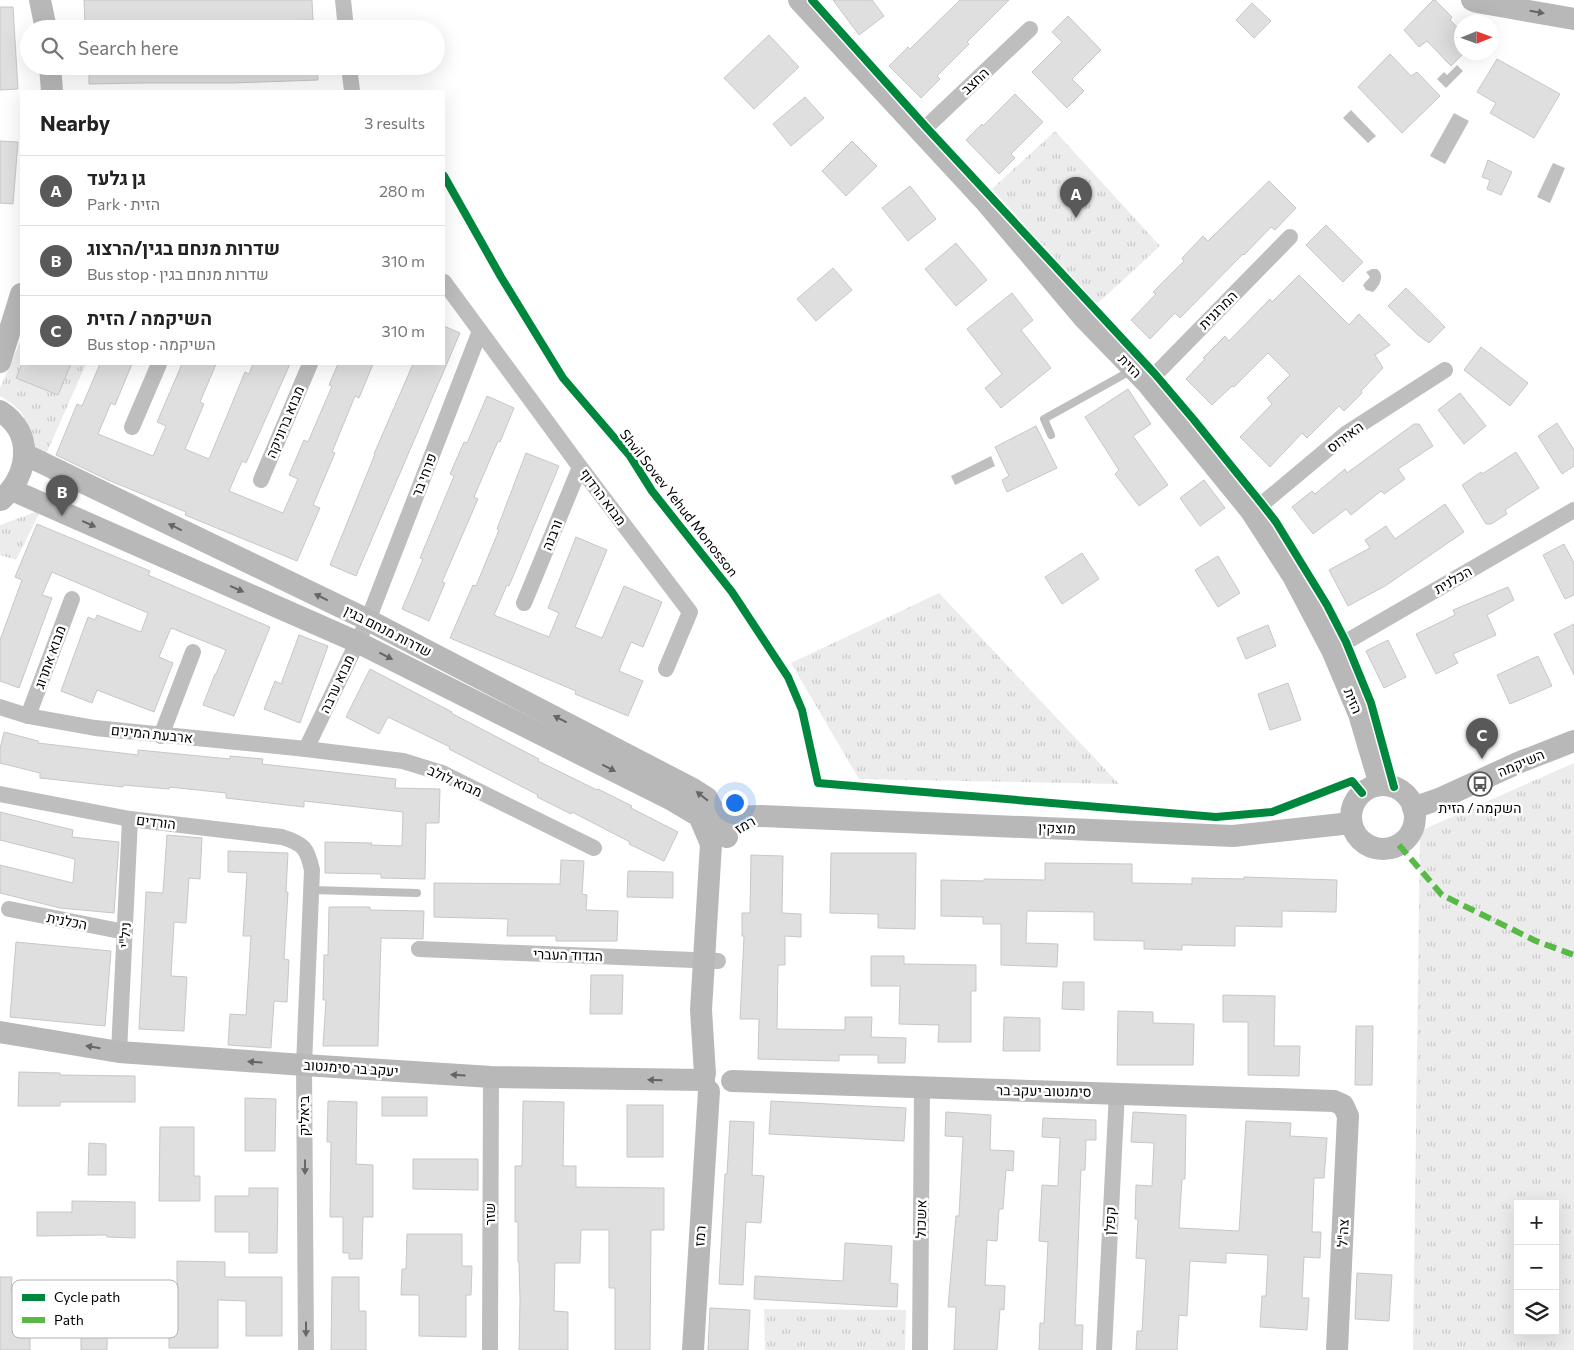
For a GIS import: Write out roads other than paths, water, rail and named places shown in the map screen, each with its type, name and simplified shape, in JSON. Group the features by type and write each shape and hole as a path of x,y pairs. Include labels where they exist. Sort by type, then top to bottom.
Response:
{"street":[{"path":"40,0 44,20"},
{"path":"343,0 345,20"},
{"name":"הזית","path":"799,0 984,200 1083,317 1140,376 1251,511 1293,576 1332,650 1359,714 1380,785"},
{"path":"1472,0 1574,19"},
{"name":"החצב","path":"920,133 1030,29"},
{"path":"51,75 52,90"},
{"path":"350,75 352,90"},
{"name":"המרגנית","path":"1140,376 1290,237"},
{"name":"מבוא הרדוף","path":"445,283 580,467 690,612 666,670"},
{"path":"0,362 20,297"},
{"name":"פרחי בר","path":"368,620 480,330"},
{"path":"132,427 159,365"},
{"name":"מבוא ברוניקה","path":"261,480 310,365"},
{"name":"האירוס","path":"1251,511 1262,504 1347,433 1445,370"},
{"path":"0,411 13,423 21,435 24,454 24,464 20,478 6,495"},
{"name":"שדרות מנחם בגין","path":"24,454 368,620 693,789 707,798 719,836"},
{"name":"ורבנה","path":"524,603 580,467"},
{"name":"שדרות מנחם בגין","path":"6,495 358,642 690,810 699,816 719,836"},
{"name":"הכלנית","path":"1332,650 1574,510"},
{"name":"מבוא אתרוג","path":"28,716 72,599"},
{"name":"מבוא ערבה","path":"306,749 368,620"},
{"path":"161,736 193,652"},
{"name":"ארבעת המינים","path":"0,708 28,716 95,728 306,749"},
{"name":"השיקמה","path":"1413,808 1439,799 1520,762 1574,741"},
{"name":"מבוא לולב","path":"306,749 403,761 442,773 594,848"},
{"path":"1380,785 1394,787 1405,793 1413,808 1415,816 1411,832 1399,845 1392,848 1381,849 1362,842 1354,832 1351,823 1351,812 1356,798 1366,790 1380,785"},
{"name":"הורדים","path":"0,794 130,819 282,837 295,841 308,852"},
{"name":"רמז","path":"693,1350 714,1079 718,1052 716,1003 711,960 719,901 723,847 719,836 761,816"},
{"name":"מוצקין","path":"761,816 1233,836 1351,823"},
{"name":"ניל\"י","path":"119,1052 130,819"},
{"name":"ביאליק","path":"306,1350 304,1065 312,890 312,870 308,852"},
{"name":"הכלנית","path":"9,909 125,932"},
{"name":"הגדוד העברי","path":"419,949 711,960"},
{"name":"יעקב בר סימנטוב","path":"0,1032 119,1052 491,1078 714,1079"},
{"name":"שזר","path":"490,1350 491,1078"},
{"name":"סימנטוב יעקב בר","path":"714,1079 922,1089 1117,1092 1334,1101 1343,1105 1348,1116"},
{"name":"אשכול","path":"920,1350 922,1089"},
{"name":"קפלן","path":"1104,1350 1117,1092"},
{"name":"צה\"ל","path":"1337,1350 1348,1116"}],"lane":[{"path":"1052,435 1044,419 1140,376"},
{"path":"312,890 417,893"}],"place":[{"name":"גן גלעד","path":"1076,218"},
{"name":"שדרות מנחם בגין/הרצוג","path":"62,516"},
{"name":"השיקמה / הזית","path":"1482,759"},
{"name":"השקמה / הזית","path":"1480,784"}]}
